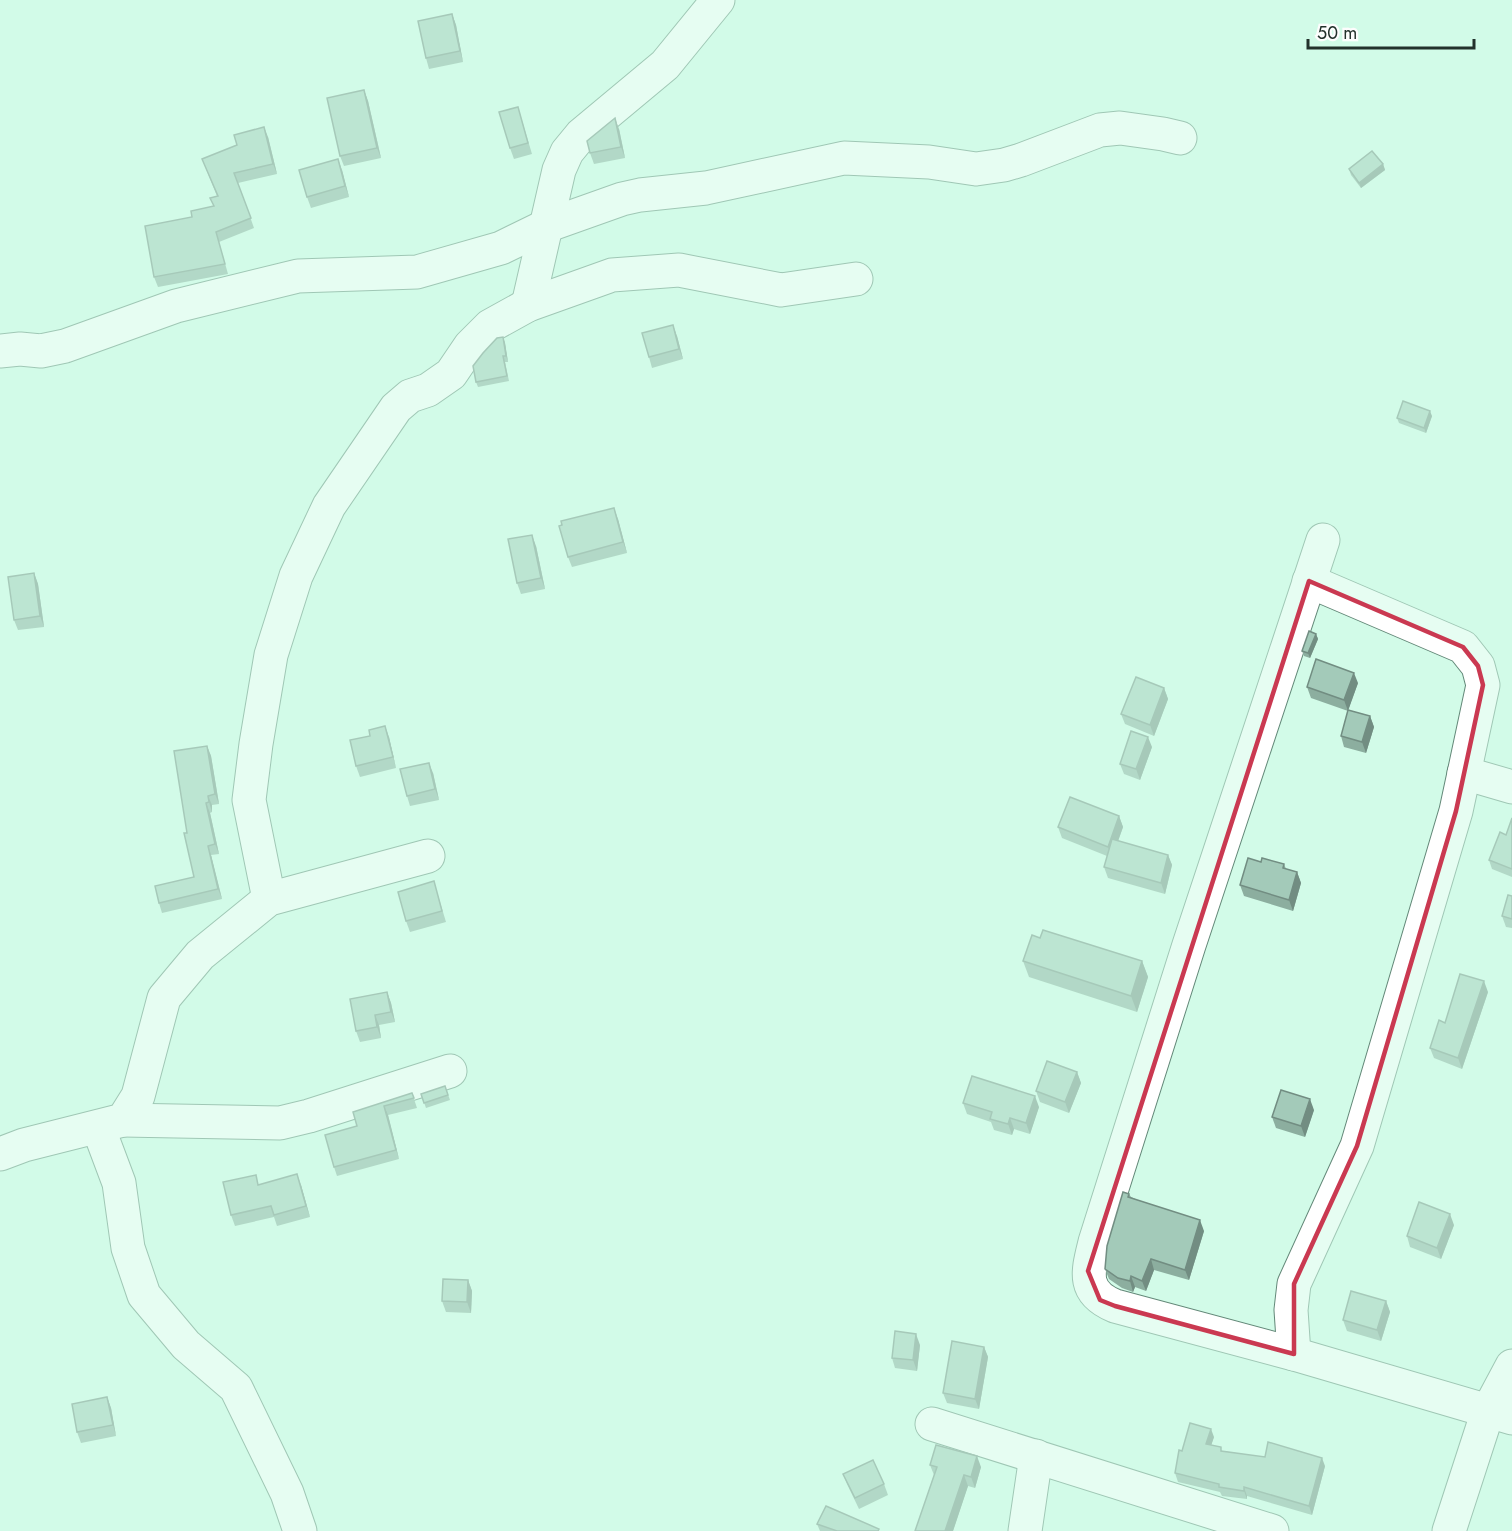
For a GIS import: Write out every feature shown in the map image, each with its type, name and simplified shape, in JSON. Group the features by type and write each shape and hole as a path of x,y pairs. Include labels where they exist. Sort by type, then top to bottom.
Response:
{"street":[{"path":"528,305 559,170 567,152 581,135 665,65 718,0"},
{"path":"0,351 20,349 41,351 65,346 177,306 298,276 417,272 501,248 546,226 622,199 706,188 844,158 929,162 976,169 1021,160 1100,130 1120,128 1180,138"},
{"path":"269,899 249,800 271,655 297,576 329,506 396,408 410,396 428,390 451,374 470,346 490,326 528,305 612,275 679,270 781,290 856,279"},
{"path":"1323,540 1189,945 1095,1242 1088,1271 1091,1286 1100,1300 1114,1306 1294,1354 1500,1415"},
{"path":"1294,1354 1291,1310 1294,1284 1357,1146 1456,811 1483,685 1478,666 1463,647 1309,581"},
{"path":"1464,773 1512,787"},
{"path":"110,1123 138,1096 164,998 200,955 269,899 428,856"},
{"path":"0,1154 24,1145 110,1123 280,1123 450,1071"},
{"path":"110,1123 128,1248 144,1295 186,1345 236,1388 287,1493 300,1531"},
{"path":"1449,1531 1500,1415 1512,1366"},
{"path":"932,1424 1272,1531"},
{"path":"1025,1531 1036,1456"}],"highlighted area":[{"path":"1309,581 1463,647 1478,666 1483,685 1456,811 1357,1146 1294,1284 1294,1354 1100,1300 1088,1271"}],"building":[{"path":"452,14 460,51 426,58 418,21"},
{"path":"364,90 377,148 340,156 327,98"},
{"path":"518,107 528,143 510,148 499,112"},
{"path":"615,118 621,147 590,153 587,141"},
{"path":"264,127 273,164 234,173 251,218 216,232 225,264 154,277 145,226 192,217 191,211 214,206 210,198 218,196 202,159 237,145 234,135"},
{"path":"1372,151 1383,164 1359,183 1349,169"},
{"path":"338,159 345,186 307,197 299,170"},
{"path":"673,325 679,349 649,357 642,333"},
{"path":"503,337 506,356 503,356 507,376 476,382 473,366 497,338"},
{"path":"1403,401 1430,411 1424,428 1397,418"},
{"path":"614,508 623,542 568,557 559,526 562,525 561,521"},
{"path":"532,535 541,578 517,583 508,539"},
{"path":"34,573 40,616 14,620 8,577"},
{"path":"1309,631 1316,634 1308,653 1302,651"},
{"path":"1316,659 1354,673 1344,700 1307,687"},
{"path":"1136,677 1164,688 1150,725 1121,714"},
{"path":"1348,710 1370,716 1362,742 1341,736"},
{"path":"385,726 393,757 356,766 350,740 370,736 369,730"},
{"path":"1131,731 1148,737 1136,769 1120,764"},
{"path":"207,746 215,794 208,796 209,802 206,803 215,844 208,846 218,889 159,903 155,886 194,877 184,833 187,833 174,751"},
{"path":"429,763 435,789 407,796 400,769"},
{"path":"1070,797 1119,816 1108,847 1058,827"},
{"path":"1512,818 1512,869 1489,860 1500,832 1506,835"},
{"path":"1112,839 1168,855 1161,883 1104,867"},
{"path":"1248,858 1261,862 1262,858 1284,864 1283,868 1297,872 1289,900 1240,885"},
{"path":"434,881 442,911 406,921 398,892"},
{"path":"1508,895 1512,896 1512,919 1502,916"},
{"path":"1043,930 1142,961 1131,996 1023,961 1032,935 1040,938"},
{"path":"1460,974 1484,981 1458,1058 1430,1048 1439,1020 1445,1023"},
{"path":"387,992 391,1012 375,1015 377,1027 356,1031 350,999"},
{"path":"1047,1061 1077,1072 1065,1102 1036,1091"},
{"path":"972,1076 1035,1096 1026,1123 1010,1118 1008,1124 990,1119 992,1112 963,1103"},
{"path":"445,1086 448,1095 424,1103 421,1094"},
{"path":"1281,1090 1310,1099 1301,1126 1272,1117"},
{"path":"412,1093 414,1098 384,1106 396,1150 334,1167 325,1135 357,1126 353,1112"},
{"path":"297,1174 306,1206 274,1215 271,1206 231,1215 223,1182 256,1175 258,1185"},
{"path":"1123,1192 1129,1194 1128,1197 1200,1220 1185,1270 1151,1259 1142,1281 1131,1276 1130,1281 1118,1278 1105,1269 1107,1246"},
{"path":"1419,1202 1450,1214 1437,1248 1407,1236"},
{"path":"443,1279 468,1280 467,1302 442,1301"},
{"path":"1351,1291 1386,1301 1377,1330 1343,1320"},
{"path":"895,1331 916,1334 913,1360 892,1358"},
{"path":"952,1341 984,1347 975,1399 943,1393"},
{"path":"107,1397 113,1425 77,1432 72,1404"},
{"path":"1190,1423 1211,1429 1206,1444 1221,1447 1221,1451 1265,1457 1268,1442 1322,1458 1309,1506 1244,1487 1244,1491 1219,1487 1219,1484 1175,1473 1179,1450 1182,1451"},
{"path":"936,1445 977,1456 971,1477 964,1475 945,1531 915,1531 937,1467 930,1465"},
{"path":"873,1460 884,1484 855,1498 843,1474"},
{"path":"826,1506 879,1529 878,1531 837,1531 817,1524"}]}
